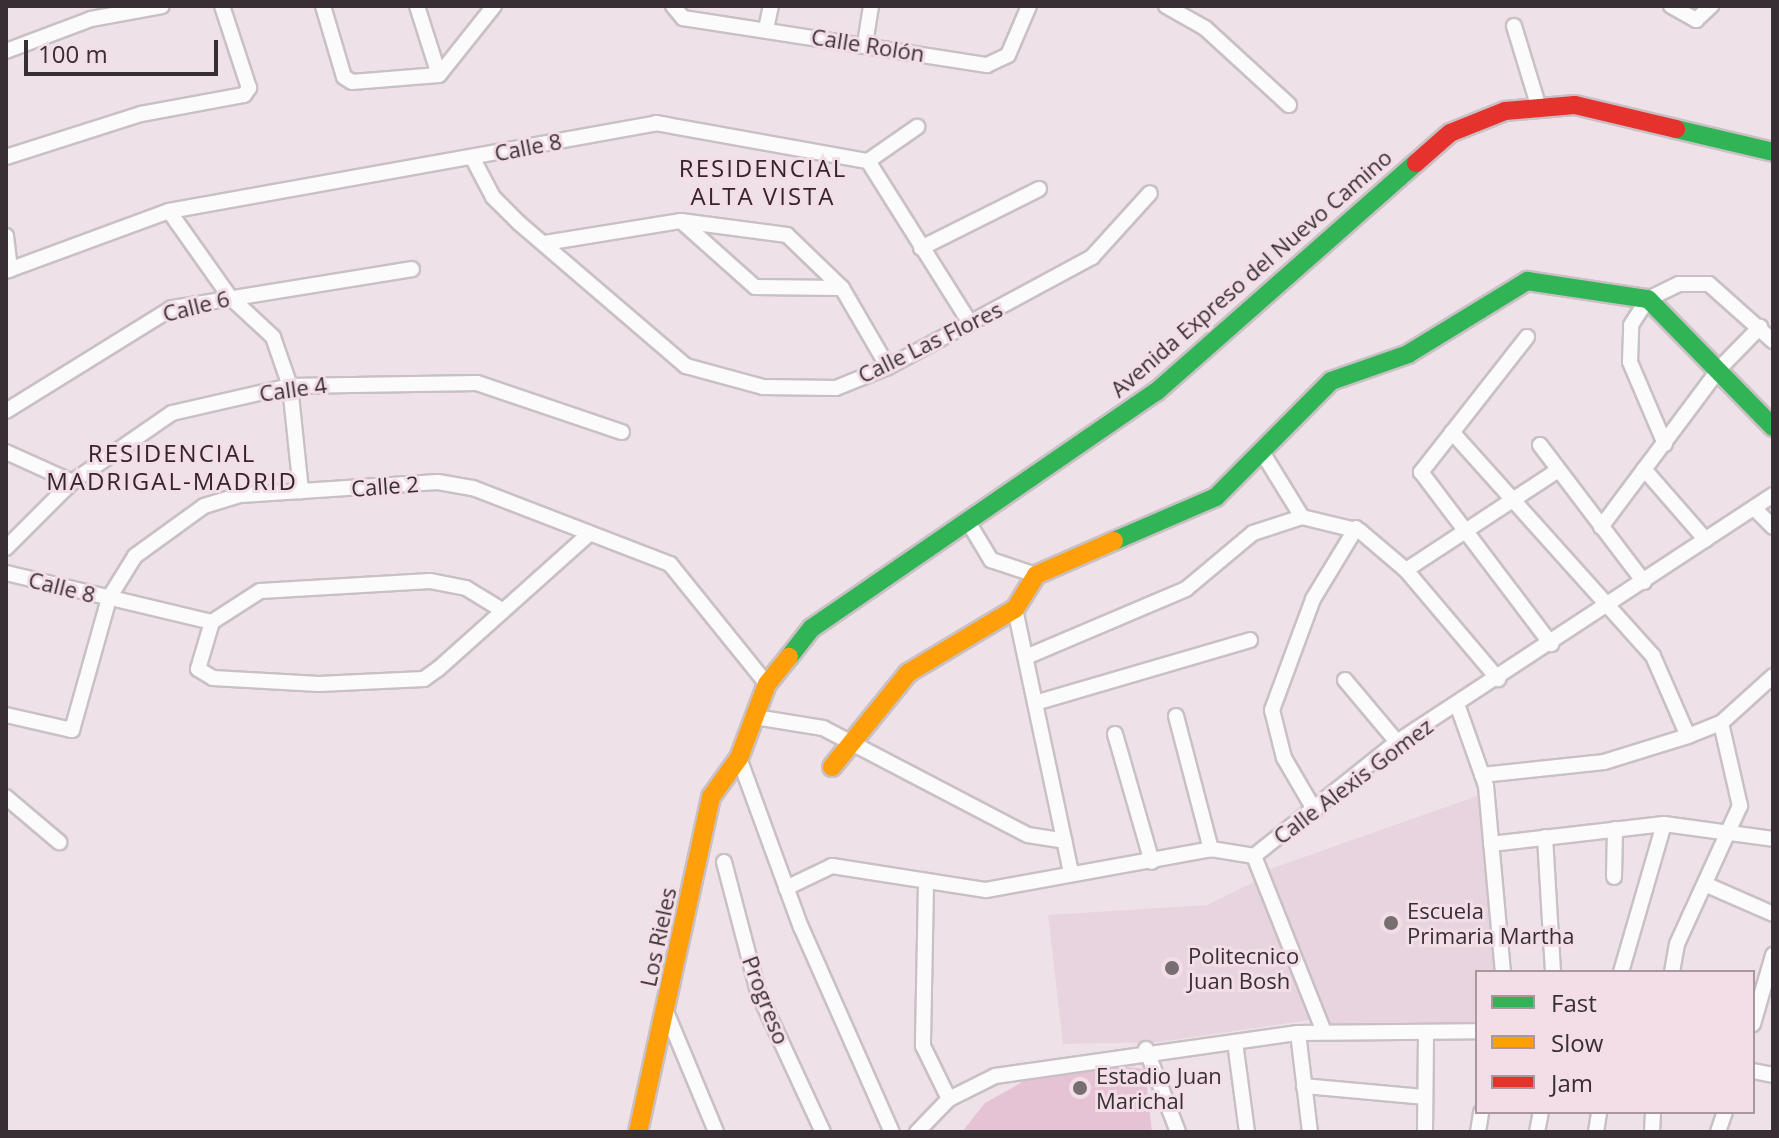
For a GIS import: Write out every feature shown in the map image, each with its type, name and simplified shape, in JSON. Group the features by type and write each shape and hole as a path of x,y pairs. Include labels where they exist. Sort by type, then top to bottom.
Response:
{"street":[{"path":"6,51 90,13 162,6"},
{"path":"6,157 141,114 244,95 249,88 222,6"},
{"path":"323,6 347,80 439,75 494,6"},
{"path":"417,6 439,75"},
{"path":"766,29 771,6"},
{"path":"865,44 871,6"},
{"name":"Calle Rolón","path":"674,10 766,29 999,63 1029,6"},
{"path":"1166,6 1205,28 1289,105"},
{"path":"1671,6 1696,20 1711,6"},
{"path":"1514,26 1539,108"},
{"name":"Avenida Expreso del Nuevo Camino","path":"739,758 767,684 827,616 970,525 1156,392 1450,133 1505,111 1609,108 1773,152"},
{"name":"Calle 8","path":"8,270 169,211 656,123 868,161"},
{"path":"917,127 868,161 970,323"},
{"name":"Calle Las Flores","path":"472,157 493,197 686,366 763,387 836,388 888,367 1092,257 1150,193"},
{"path":"921,248 1039,189"},
{"path":"169,211 230,297 273,337 290,386 301,491"},
{"path":"545,243 681,221 787,235 842,288 888,367"},
{"path":"681,221 755,287 842,288"},
{"path":"6,236 8,270"},
{"name":"Calle 6","path":"6,411 136,325 172,308 412,269"},
{"path":"832,767 908,673 1015,609 1036,575 1209,501 1331,381 1408,354 1527,281 1648,299 1773,427"},
{"path":"1665,444 1629,352 1631,325 1648,299 1679,284 1709,284 1773,341"},
{"path":"1601,527 1719,369 1760,327"},
{"path":"1527,337 1421,472 1467,526 1551,644"},
{"name":"Calle 4","path":"6,548 72,482 172,413 290,386 477,383 622,432"},
{"path":"1452,432 1611,604 1653,656 1688,736"},
{"path":"1540,445 1644,582"},
{"path":"6,452 72,482"},
{"path":"1262,452 1302,517"},
{"path":"1644,469 1706,540"},
{"path":"1406,570 1467,526 1558,470"},
{"name":"Calle 2","path":"6,715 72,730 109,598 135,556 204,506 301,491 456,483 682,574 767,684"},
{"name":"Calle Alexis Gomez","path":"786,888 832,866 926,885 986,890 1211,849 1254,856 1315,811 1397,742 1498,679 1773,495"},
{"path":"1754,508 1773,527"},
{"path":"1026,657 1186,589 1253,533 1302,517 1356,528 1406,570 1498,679"},
{"path":"970,525 991,560 1036,575"},
{"path":"1315,811 1284,758 1272,710 1313,599 1356,528"},
{"path":"502,610 466,588 430,581 260,591 212,622 202,675 406,683 438,669 589,534"},
{"name":"Calle 8","path":"6,573 212,622"},
{"path":"1015,609 1071,873"},
{"path":"1035,703 1250,640"},
{"path":"1482,775 1604,762 1688,736 1721,723 1773,676"},
{"path":"1345,680 1397,742"},
{"path":"1457,704 1482,775 1503,970"},
{"path":"1176,716 1211,849"},
{"path":"755,717 823,728 1028,835 1065,841"},
{"path":"1672,970 1677,944 1733,832 1736,770 1721,723"},
{"path":"1115,734 1152,862"},
{"path":"739,758 786,888 892,1132"},
{"name":"Los Rieles","path":"638,1132 667,1014 711,797 739,758"},
{"path":"6,797 59,842"},
{"path":"1491,844 1664,824 1773,839"},
{"path":"1622,970 1664,824"},
{"path":"1614,877 1615,829"},
{"path":"1545,837 1553,970"},
{"path":"1254,856 1324,1032"},
{"name":"Progreso","path":"724,862 758,992 823,1132"},
{"path":"926,885 923,1046 949,1099"},
{"path":"1707,885 1773,914"},
{"path":"1755,1017 1773,955"},
{"path":"667,1014 716,1132"},
{"path":"917,1132 949,1099 995,1076 1146,1049 1298,1033 1475,1031"},
{"path":"1425,1132 1426,1032"},
{"path":"1298,1033 1310,1132"},
{"path":"1235,1042 1247,1132"},
{"path":"1146,1049 1178,1132"},
{"path":"1304,1086 1425,1097"}],"shaded area":[{"name":"Escuela Primaria Martha","path":"1480,795 1500,970 1475,970 1475,1022 1328,1025 1267,870"},
{"name":"Politecnico Juan Bosh","path":"1256,881 1310,1020 1160,1042 1063,1044 1048,915 1207,905"},
{"name":"Estadio Juan Marichal","path":"1100,1064 1145,1069 1152,1132 962,1132 985,1103 1040,1072"}],"traffic: fast":[{"path":"1676,129 1773,152"},
{"path":"789,657 812,628 1156,392 1416,163"},
{"path":"1114,541 1216,497 1331,381 1408,354 1527,281 1648,299 1773,427"}],"traffic: slow":[{"path":"832,767 908,673 1015,609 1036,575 1114,541"},
{"path":"638,1132 711,797 739,758 767,684 789,657"}],"traffic: jam":[{"path":"1416,163 1450,133 1505,111 1575,105 1676,129"}],"place":[{"name":"Escuela Primaria Martha","path":"1391,923"},
{"name":"Politecnico Juan Bosh","path":"1172,968"},
{"name":"Estadio Juan Marichal","path":"1080,1088"}],"district":[{"name":"RESIDENCIAL ALTA VISTA","path":"763,182"},
{"name":"RESIDENCIAL MADRIGAL-MADRID","path":"172,467"}]}
